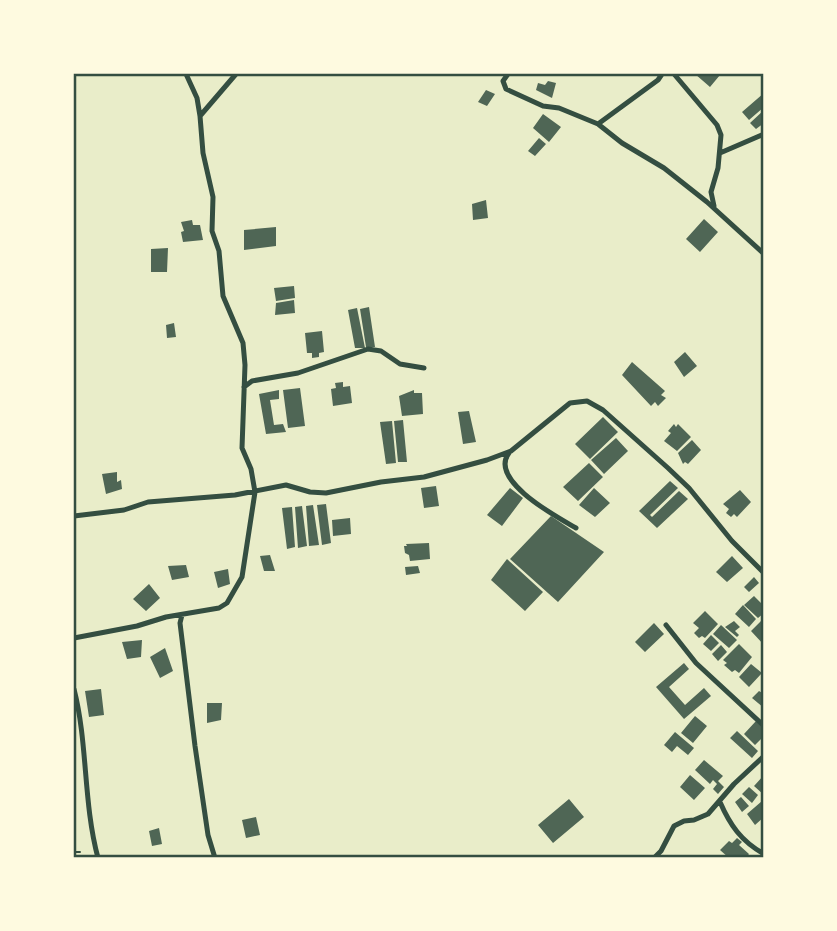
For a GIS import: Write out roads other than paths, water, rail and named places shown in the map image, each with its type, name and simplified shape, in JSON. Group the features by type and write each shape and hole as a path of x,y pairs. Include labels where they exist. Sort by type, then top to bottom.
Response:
{"street":[{"path":"74,638 219,608 227,603 242,577 255,492 251,470 242,448 243,343 223,296 221,260 212,231 214,197 203,153 197,98 186,74"},
{"path":"200,116 236,74"},
{"path":"508,74 503,81 506,89 542,106 559,108 598,124 622,143 664,168 764,254"},
{"path":"598,124 658,80 662,74"},
{"path":"674,74 717,125 722,141 711,192 716,210"},
{"path":"720,153 764,134"},
{"path":"244,387 252,381 298,373 368,349 381,351 400,364 424,368"},
{"path":"74,516 124,510 148,502 255,492 286,485 326,494 381,482 424,477 511,451 570,403 579,400 594,404 639,440 682,482 732,541 764,573"},
{"path":"511,451 504,463 510,479 541,507 576,528"},
{"path":"182,615 180,623 195,747 208,835 215,858"},
{"path":"666,625 696,663 764,726"},
{"path":"74,689 83,738 91,833 98,858"},
{"path":"654,858 674,826 704,817 764,756"},
{"path":"720,802 737,834 748,845 764,854"}]}
